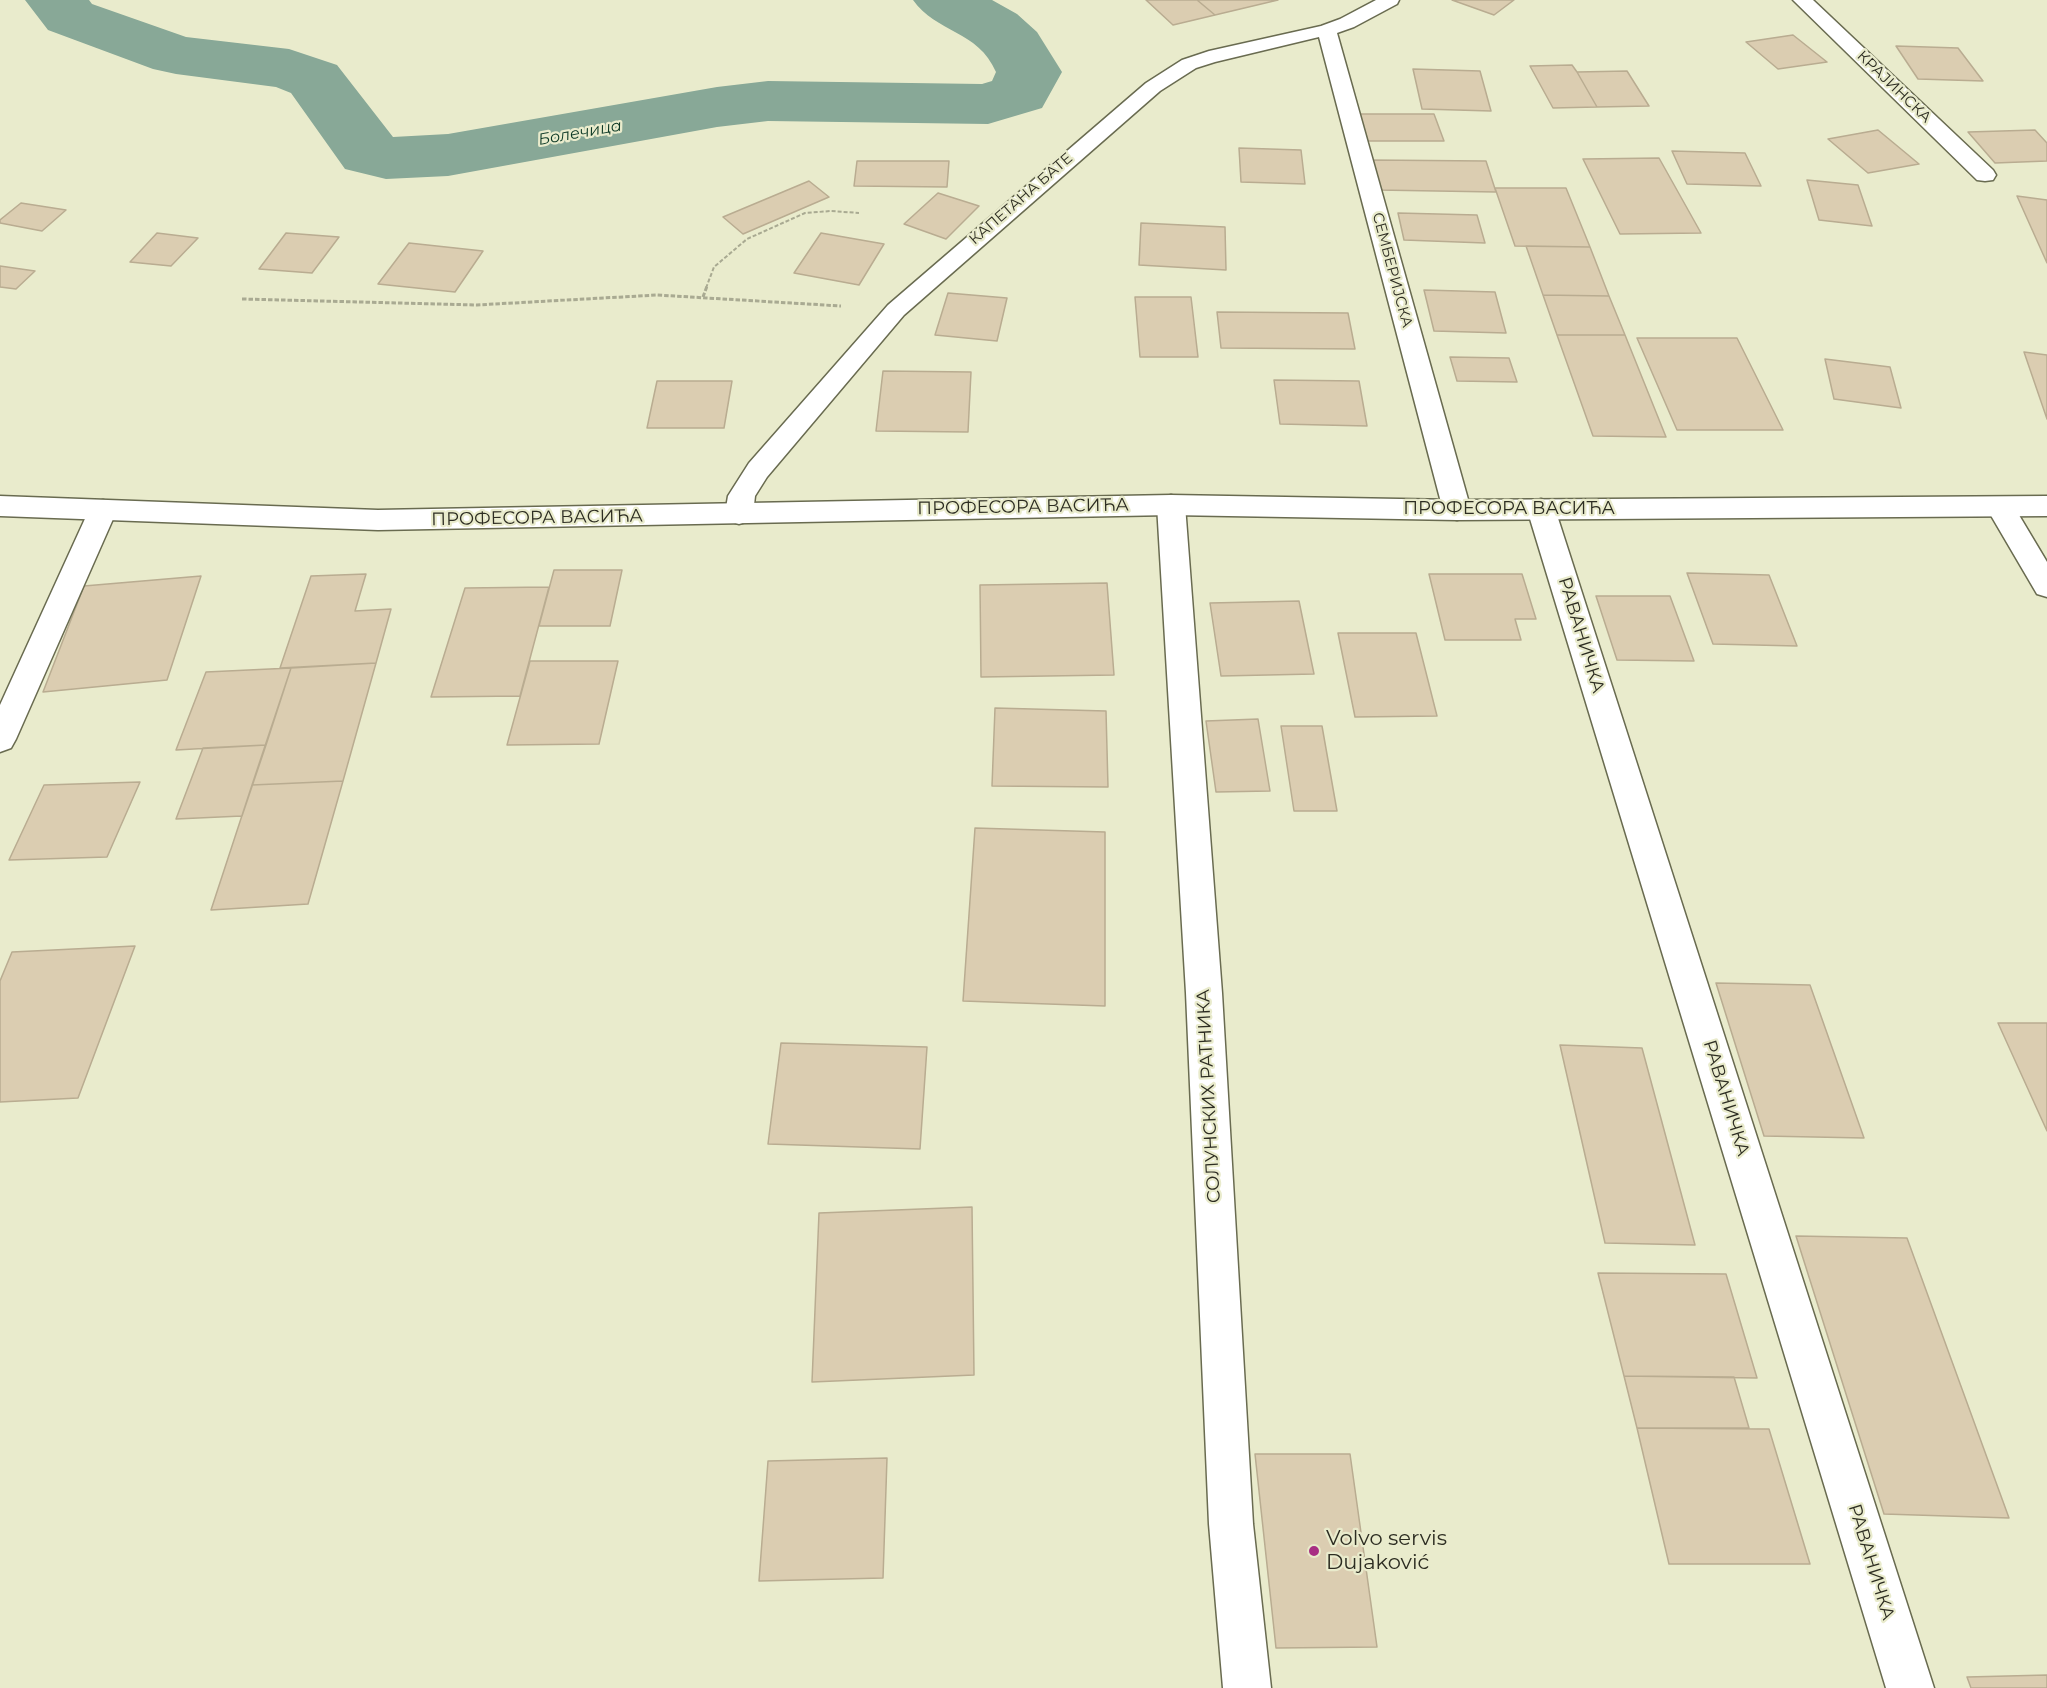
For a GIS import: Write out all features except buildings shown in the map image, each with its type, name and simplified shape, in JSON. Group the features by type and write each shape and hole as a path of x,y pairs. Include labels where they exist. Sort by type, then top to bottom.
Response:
{"street":[{"name":"КАПЕТАНА БАТЕ","path":"739,514 742,496 758,470 896,310 1100,130 1153,87 1189,64 1209,57 1327,30 1347,23 1390,0"},
{"name":"КРАЈИНСКА","path":"1802,0 1985,175"},
{"name":"СЕМБЕРИЈСКА","path":"1327,30 1457,510"},
{"name":"ПРОФЕСОРА ВАСИЋА","path":"0,506 378,520 1171,505 1457,510 2047,507"},
{"name":"СОЛУНСКИХ РАТНИКА","path":"1171,505 1204,993 1231,1524 1247,1688"},
{"path":"2000,507 2047,586"},
{"name":"РАВАНИЧКА","path":"1541,509 1911,1688"},
{"path":"0,739 103,510"}],"path":[{"path":"703,297 714,267 747,239 805,213 831,211 859,213"},
{"path":"242,299 477,305 657,295 896,310"}],"waterway":[{"name":"Болечица","path":"56,0 70,17 176,55 289,69 314,79 370,154 386,158 448,155 717,107 768,101 988,104 1018,94 1029,72 1014,46 994,27 944,0"}],"place":[{"name":"Volvo servis Dujaković","path":"1314,1551"}]}
